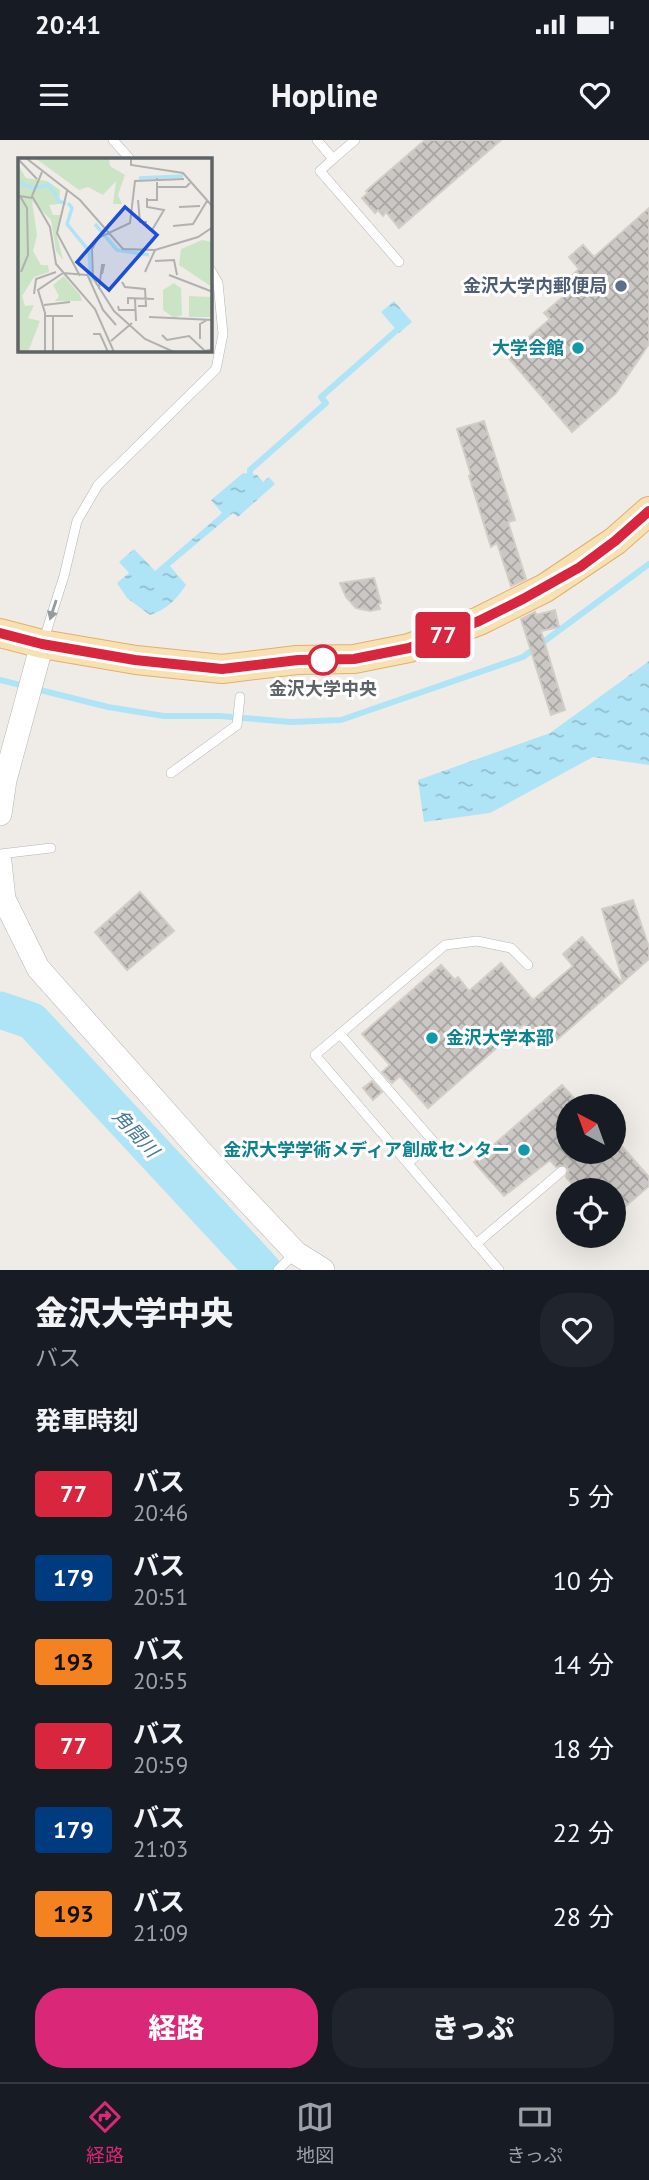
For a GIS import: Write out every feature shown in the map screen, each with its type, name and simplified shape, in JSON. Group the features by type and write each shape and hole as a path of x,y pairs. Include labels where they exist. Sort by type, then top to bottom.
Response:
{"main road":[{"path":"0,633 42,644 135,660 222,669 298,660 354,659 409,648 479,621 545,588 615,541 649,511"}],"street":[{"path":"0,814 5,779 42,644"},
{"path":"0,862 4,899 38,968 202,1153 296,1252 323,1270"}],"lane":[{"path":"113,140 129,158"},
{"path":"317,140 333,159"},
{"path":"355,140 320,171 399,262"},
{"path":"42,644 64,576 77,521 98,485 216,369 223,334 218,284 212,273"},
{"path":"171,773 237,725 239,701"},
{"path":"0,854 51,848"},
{"path":"499,1270 315,1055 445,945 477,942 511,948 528,965"},
{"path":"340,1034 433,1141 408,1163"},
{"path":"477,1244 562,1171"},
{"path":"278,1270 296,1252"}],"water":[{"path":"394,301 412,322 399,333 381,312"},
{"path":"243,473 257,475 263,482 269,477 275,484 238,517 233,513 170,566 186,585 175,599 150,615 127,598 117,583 129,573 119,562 134,549 155,571 222,513 211,500"},
{"path":"649,661 649,765 593,757 490,813 424,822 418,780 550,733"}],"building":[{"path":"425,140 501,140 399,228 386,212 383,216 378,210 375,213 362,198 368,193 366,191"},
{"name":"大学会館","path":"649,208 649,344 616,393 572,432 507,356 550,319 544,313 564,296 558,288 579,269 569,257 583,245 594,257"},
{"path":"484,421 515,520 508,522 526,579 511,586 497,543 491,547 457,429"},
{"path":"374,578 381,603 378,604 380,609 370,611 356,608 346,597 340,583"},
{"path":"555,610 559,627 541,631 565,710 551,715 521,619 535,612 536,615"},
{"path":"140,892 174,931 127,970 95,932"},
{"path":"633,900 649,947 649,959 623,982 602,909"},
{"path":"582,937 622,983 553,1043 543,1031 536,1038 524,1024 428,1108 400,1076 392,1083 382,1072 390,1065 362,1034 441,965 455,980 458,977 469,991 501,963 533,1000 573,966 563,954"},
{"path":"372,1081 382,1092 373,1100 363,1088"},
{"name":"金沢大学学術メディア創成センター","path":"562,1085 570,1094 556,1094 556,1164 626,1164 626,1151 649,1177 649,1186 626,1206 626,1178 567,1178 569,1170 565,1165 556,1167 550,1160 504,1196 474,1162"}],"waterway":[{"path":"250,474 250,470 326,403 321,397 397,330"},
{"path":"0,680 108,707 164,716 220,716 291,722 341,720 523,657 649,564"},
{"name":"角間川","path":"0,1010 32,1021 263,1270"}],"bus line":[{"name":"77","path":"0,633 42,644 135,660 222,669 298,660 354,659 409,648 479,621 545,588 580,567 649,511"}],"place":[{"name":"金沢大学内郵便局","path":"621,286"},
{"name":"大学会館","path":"578,348"},
{"name":"金沢大学中央","path":"323,660"},
{"name":"金沢大学本部","path":"432,1038"},
{"name":"金沢大学学術メディア創成センター","path":"524,1150"}]}
